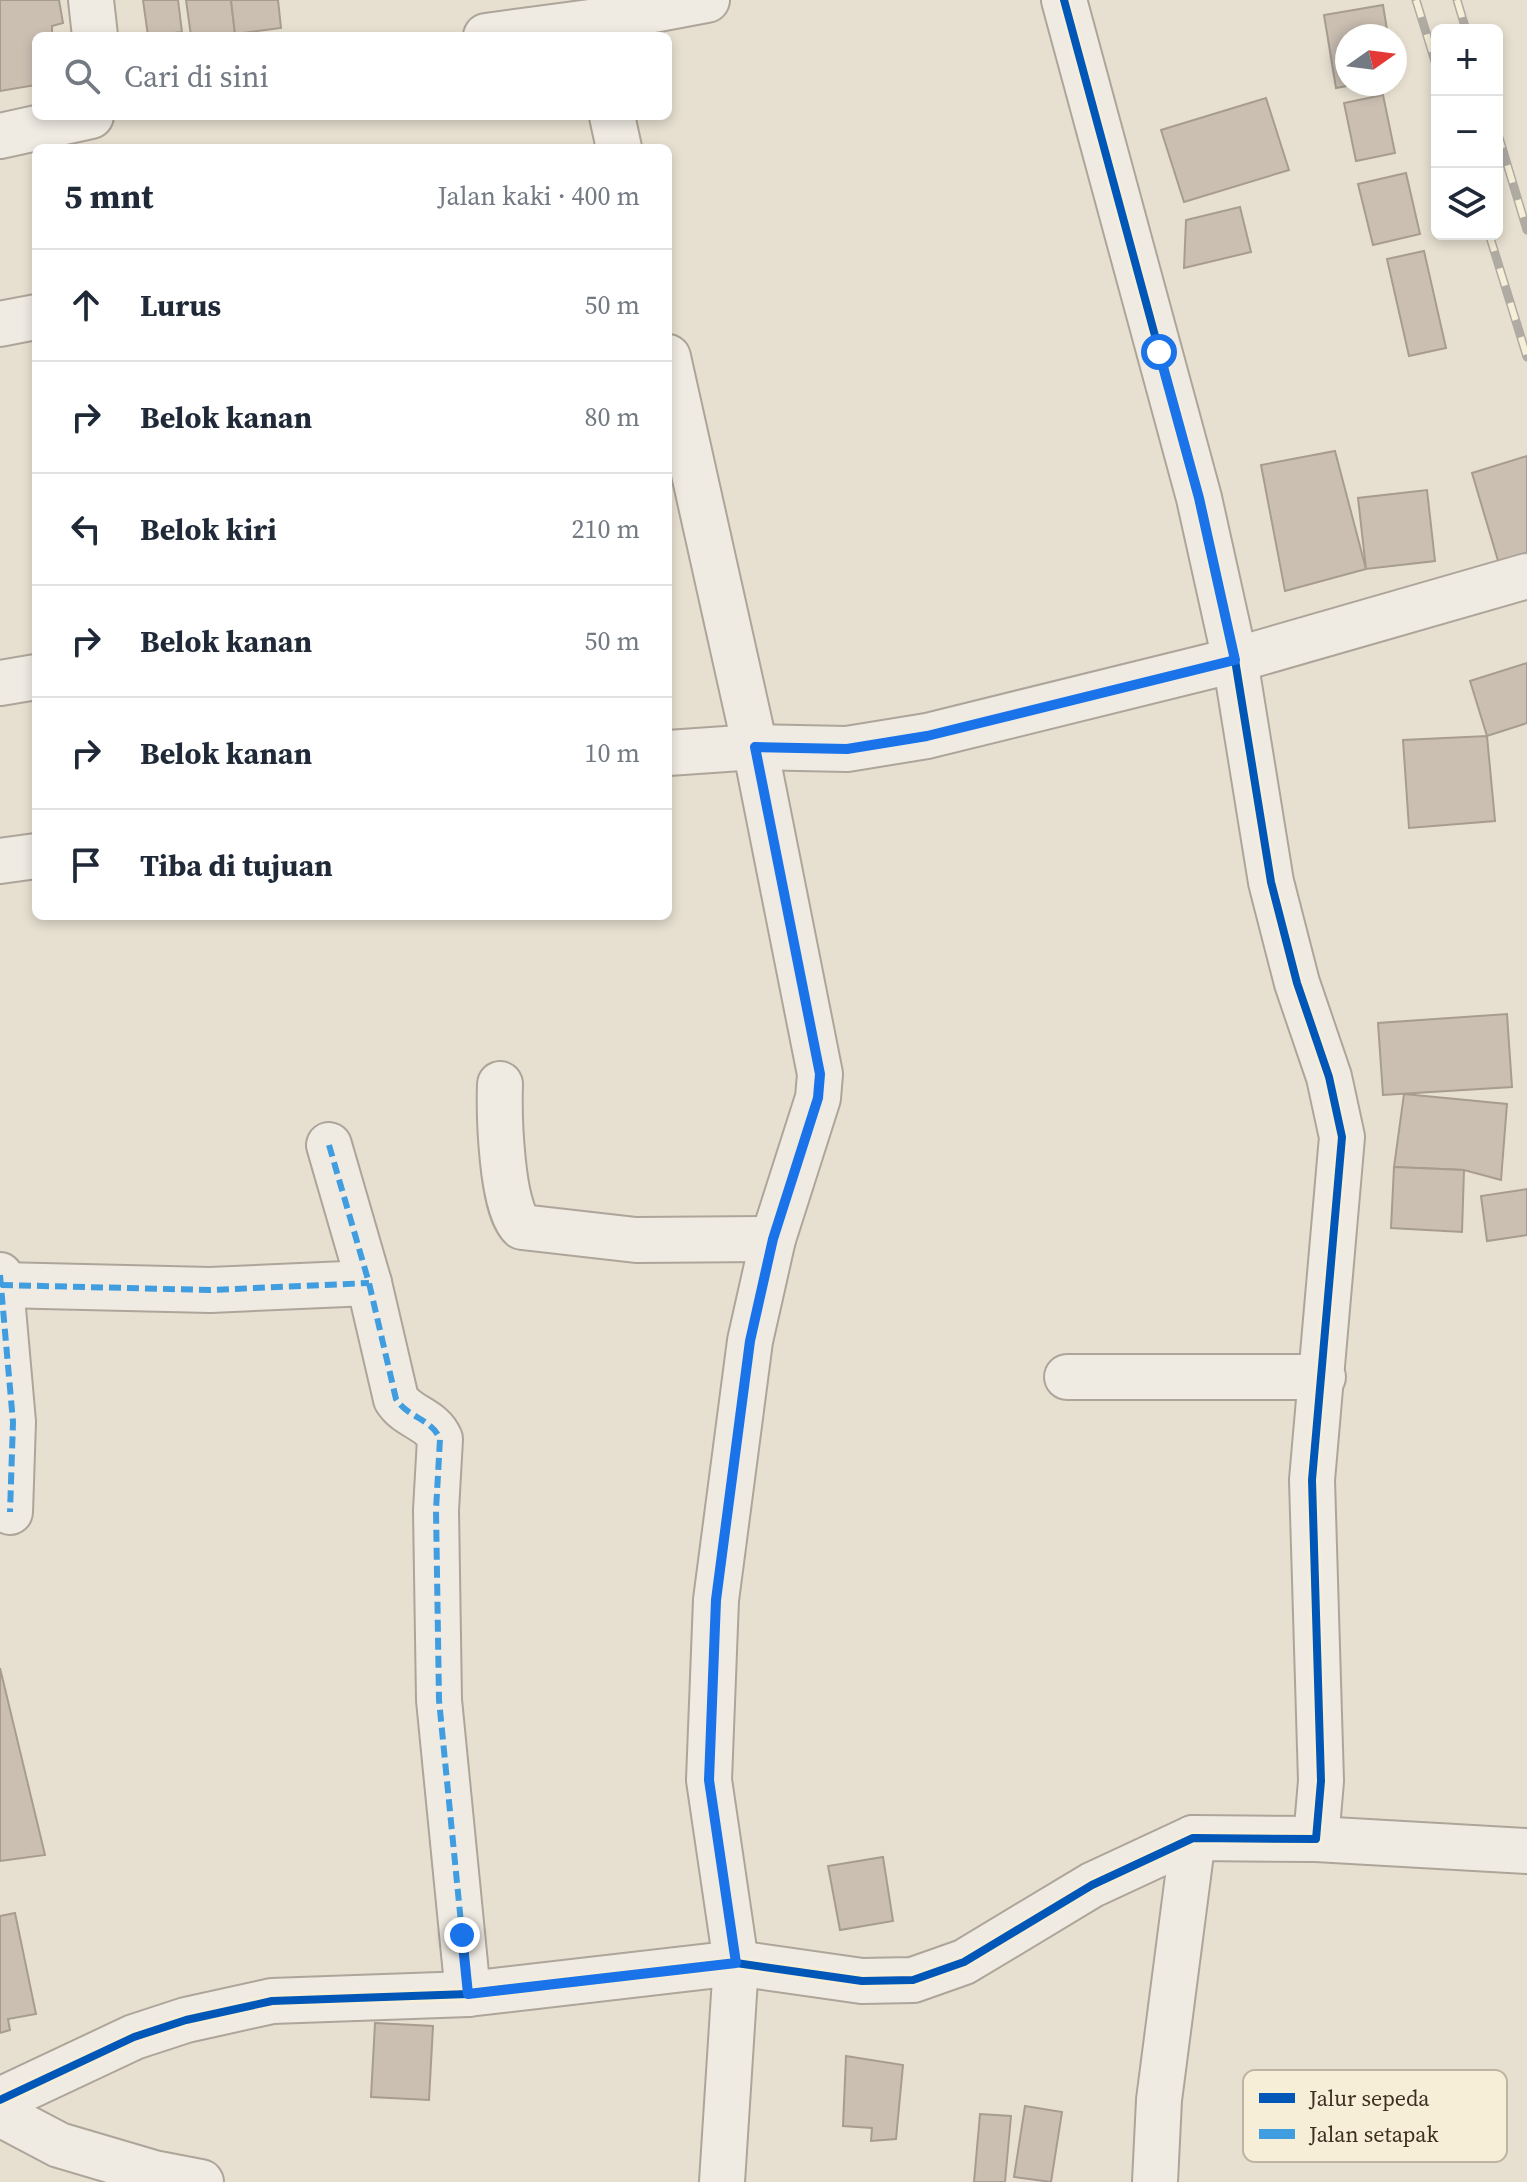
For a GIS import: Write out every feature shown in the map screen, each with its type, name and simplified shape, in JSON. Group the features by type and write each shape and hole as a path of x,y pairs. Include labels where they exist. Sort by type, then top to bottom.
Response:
{"street":[{"path":"91,0 95,32"},
{"path":"547,32 592,29 707,0"},
{"path":"1064,0 1199,498 1235,660 1271,882 1297,983 1329,1077 1342,1137 1312,1480 1321,1781 1316,1839"},
{"path":"24,137 78,120"},
{"path":"613,120 618,144"},
{"path":"0,324 32,318"},
{"path":"672,375 755,747 820,1074 818,1098 773,1239 750,1341 716,1600 709,1780 736,1963 722,2182"},
{"path":"672,753 755,747 847,749 927,736 1235,660 1527,576"},
{"path":"0,683 32,678"},
{"path":"0,861 32,857"},
{"path":"500,1084 499,1116 512,1214 522,1227 636,1240 773,1239"},
{"path":"329,1145 369,1283 396,1399 405,1413 435,1429 440,1439 436,1510 439,1700 468,1994"},
{"path":"10,1512 13,1422 1,1280 210,1290 369,1283"},
{"path":"1067,1377 1323,1377"},
{"path":"1155,2182 1159,2100 1193,1838"},
{"path":"0,2100 134,2037 240,2006 468,1994 736,1963 862,1981 913,1980 964,1962 1092,1885 1193,1838 1316,1839 1527,1851"},
{"path":"0,2114 59,2145 154,2173 201,2182"}],"building":[{"path":"0,0 59,0 63,23 52,26 52,32 32,32 32,86 0,91"},
{"path":"143,0 178,0 182,32 147,32"},
{"path":"186,0 231,0 235,32 190,32"},
{"path":"231,0 278,0 281,28 235,32"},
{"path":"1383,5 1386,24 1335,24 1335,82 1324,15"},
{"path":"1383,96 1395,153 1356,161 1344,103"},
{"path":"1266,98 1289,170 1184,202 1161,130"},
{"path":"1406,173 1420,234 1373,245 1358,184"},
{"path":"1240,207 1251,252 1184,268 1186,220"},
{"path":"1424,251 1446,348 1409,356 1387,259"},
{"path":"1335,451 1366,569 1285,591 1261,465"},
{"path":"1527,456 1527,555 1499,564 1472,473"},
{"path":"1427,490 1435,561 1366,569 1358,498"},
{"path":"1527,663 1527,723 1487,736 1470,681"},
{"path":"1487,736 1495,821 1409,828 1403,740"},
{"path":"1507,1014 1512,1087 1383,1095 1378,1023"},
{"path":"1404,1094 1507,1104 1501,1180 1464,1170 1394,1167"},
{"path":"1394,1167 1464,1170 1462,1232 1391,1228"},
{"path":"1527,1189 1527,1235 1487,1241 1481,1196"},
{"path":"0,1668 45,1855 0,1861"},
{"path":"883,1857 893,1921 840,1930 828,1866"},
{"path":"15,1913 36,2014 8,2019 10,2030 0,2033 0,1916"},
{"path":"375,2023 433,2026 429,2100 371,2097"},
{"path":"846,2056 903,2065 896,2139 871,2141 872,2128 843,2126"},
{"path":"1025,2106 1062,2112 1051,2182 1014,2177"},
{"path":"980,2114 1011,2116 1005,2182 974,2182"}],"railway":[{"path":"1416,0 1431,49"},
{"path":"1457,0 1464,24"},
{"path":"1503,151 1527,230"},
{"path":"1491,240 1527,357"}],"marked path":[{"path":"329,1145 369,1283 396,1399 431,1427 440,1439 436,1510 439,1700 468,1994"},
{"path":"0,1275 13,1422 10,1512"},
{"path":"1,1285 210,1290 369,1283"}],"cycle path":[{"path":"0,2100 134,2037 186,2020 272,2001 468,1994 736,1963 862,1981 913,1980 964,1962 1092,1885 1193,1838 1316,1839 1321,1781 1312,1480 1342,1137 1329,1077 1297,983 1271,882 1235,660 1199,498 1064,0"}],"route":[{"path":"462,1935 468,1994 736,1963 709,1780 716,1600 750,1341 773,1239 818,1098 820,1074 755,747 802,751 847,749 927,736 1235,660 1199,498 1159,352"}]}
